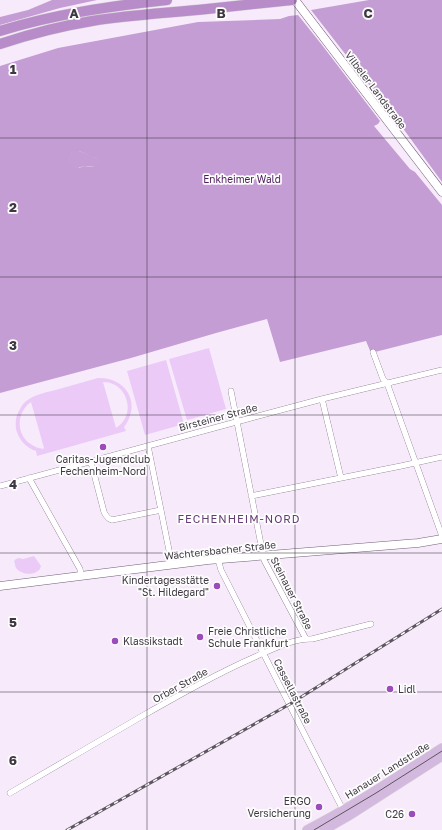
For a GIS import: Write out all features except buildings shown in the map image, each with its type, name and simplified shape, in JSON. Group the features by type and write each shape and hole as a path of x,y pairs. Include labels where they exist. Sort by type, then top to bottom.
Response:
{"highway":[{"path":"0,31 48,18 93,9 168,0"},
{"path":"0,44 91,21 292,0"}],"main road":[{"name":"Hanauer Landstraße","path":"307,830 343,810 442,748"},
{"name":"Hanauer Landstraße","path":"324,830 355,812 442,756"}],"street":[{"name":"Vilbeler Landstraße","path":"295,0 442,192"},
{"path":"373,352 387,384 442,536"},
{"name":"Birsteiner Straße","path":"0,486 322,399 442,370"},
{"name":"Steinauer Straße","path":"231,391 264,560 306,639"},
{"path":"322,399 341,478"},
{"path":"148,446 172,565"},
{"path":"251,496 442,457"},
{"path":"91,462 104,512 109,519 112,520 161,510"},
{"path":"29,478 80,569 81,576"},
{"name":"Wächtersbacher Straße","path":"0,586 218,559 418,543 442,539"},
{"name":"Cassellastraße","path":"218,559 221,570 343,810"},
{"name":"Orber Straße","path":"10,792 201,683 240,663 287,644 371,624"},
{"name":"Hanauer Landstraße","path":"343,810 355,812"}],"shaded area":[{"path":"75,150 100,159 101,161 99,166 77,168 71,165 67,159"},
{"path":"209,348 226,409 187,420 169,359"},
{"path":"166,360 184,424 145,435 127,371"},
{"path":"98,378 116,382 128,393 131,401 131,409 129,418 124,427 126,431 37,456 36,451 26,446 21,440 16,429 17,416 23,404 42,393","holes":["103,382 112,383 119,387 127,400 128,408 126,415 116,428","31,402 44,448 43,449 35,447 28,442 21,431 20,419 22,412"]},
{"path":"34,556 41,566 37,572 26,574 16,568 14,561 16,559"}],"green space":[{"path":"52,0 97,0 60,8 0,25 0,17 28,10"},
{"path":"369,0 442,0 442,182 402,127 311,10"},
{"name":"Enkheimer Wald","path":"298,15 380,121 374,126 442,205 442,335 371,353 366,341 280,362 267,319 131,358 0,393 0,66 58,48 198,22 280,19","holes":["79,151 97,158 94,167 84,166 79,168 71,153"]}],"tram line":[{"path":"314,830 442,751"}],"railway":[{"path":"67,830 290,704 442,609"}],"place":[{"name":"Caritas-Jugendclub Fechenheim-Nord","path":"103,447"},
{"name":"Kindertagesstätte \"St. Hildegard\"","path":"217,586"},
{"name":"Freie Christliche Schule Frankfurt","path":"200,637"},
{"name":"Klassikstadt","path":"115,641"},
{"name":"Lidl","path":"390,689"},
{"name":"ERGO Versicherung","path":"319,807"},
{"name":"C26","path":"412,814"}],"district":[{"name":"FECHENHEIM-NORD","path":"239,518"}]}
